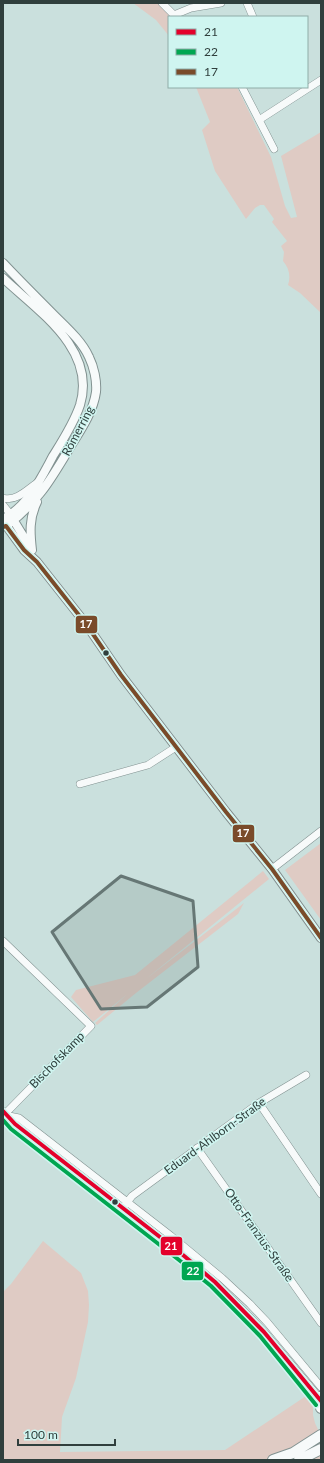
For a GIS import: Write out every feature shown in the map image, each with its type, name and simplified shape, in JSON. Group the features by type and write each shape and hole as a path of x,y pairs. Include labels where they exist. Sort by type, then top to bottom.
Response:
{"highway":[{"path":"320,1399 321,1408"},
{"path":"299,1460 320,1444 321,1426"},
{"path":"273,1460 320,1444"}],"main road":[{"name":"Römerring","path":"3,263 70,331 89,355 93,365 96,391 90,414 41,494 25,511 12,518"},
{"name":"Römerring","path":"3,278 27,299 66,339 76,354 82,375 83,390 72,424 40,480 12,518"},
{"path":"32,550 30,528 31,517 41,494"},
{"path":"38,562 24,550 4,523 12,518 38,562 86,624 121,674 176,747 272,869 321,938"}],"street":[{"path":"162,3 175,16 191,8 221,3"},
{"path":"247,3 253,16"},
{"path":"308,86 321,80"},
{"path":"243,88 274,149"},
{"path":"259,120 299,90"},
{"path":"3,498 7,499 19,496 40,480"},
{"path":"3,505 12,518"},
{"path":"80,784 148,765 176,747"},
{"path":"272,869 321,831"},
{"name":"Bischofskamp","path":"3,941 91,1026 5,1114"},
{"name":"Eduard-Ahlborn-Straße","path":"127,1201 259,1103 306,1075"},
{"path":"259,1103 321,1194"},
{"path":"5,1114 19,1118 127,1201 222,1278 250,1304 304,1365 321,1387"},
{"path":"5,1114 15,1124 183,1255 234,1301 278,1348 320,1399"},
{"name":"Otto-Franzius-Straße","path":"197,1148 321,1323"},
{"path":"123,1208 127,1201"}],"highlighted area":[{"path":"121,876 193,901 198,967 147,1007 101,1009 52,932"}],"shaded area":[{"path":"133,3 158,3 170,16 168,16 168,35 156,20"},
{"path":"196,88 237,88 271,157 285,206 291,218 297,217 281,156 321,132 321,313 300,293 288,285 289,272 283,261 284,252 281,246 287,241 272,222 274,219 264,205 260,205 255,208 246,219 215,171 202,130 210,122"},
{"path":"321,843 321,920 285,870"},
{"path":"263,871 269,879 93,1022 71,997 76,990 135,975"},
{"path":"244,903 238,914 97,1025 95,1023 133,989"},
{"path":"43,1241 81,1273 88,1291 88,1322 76,1378 62,1417 60,1452 225,1450 309,1394 313,1406 315,1423 321,1436 321,1460 3,1460 3,1292 11,1284"}],"transit line":[{"name":"17","path":"3,527 6,526 24,550 37,562 86,624 121,675 226,812 272,869 321,938"},
{"name":"21","path":"3,1111 15,1124 183,1255 215,1282 264,1332 321,1401"},
{"name":"22","path":"3,1120 11,1129 211,1286 260,1336 316,1405"}]}
